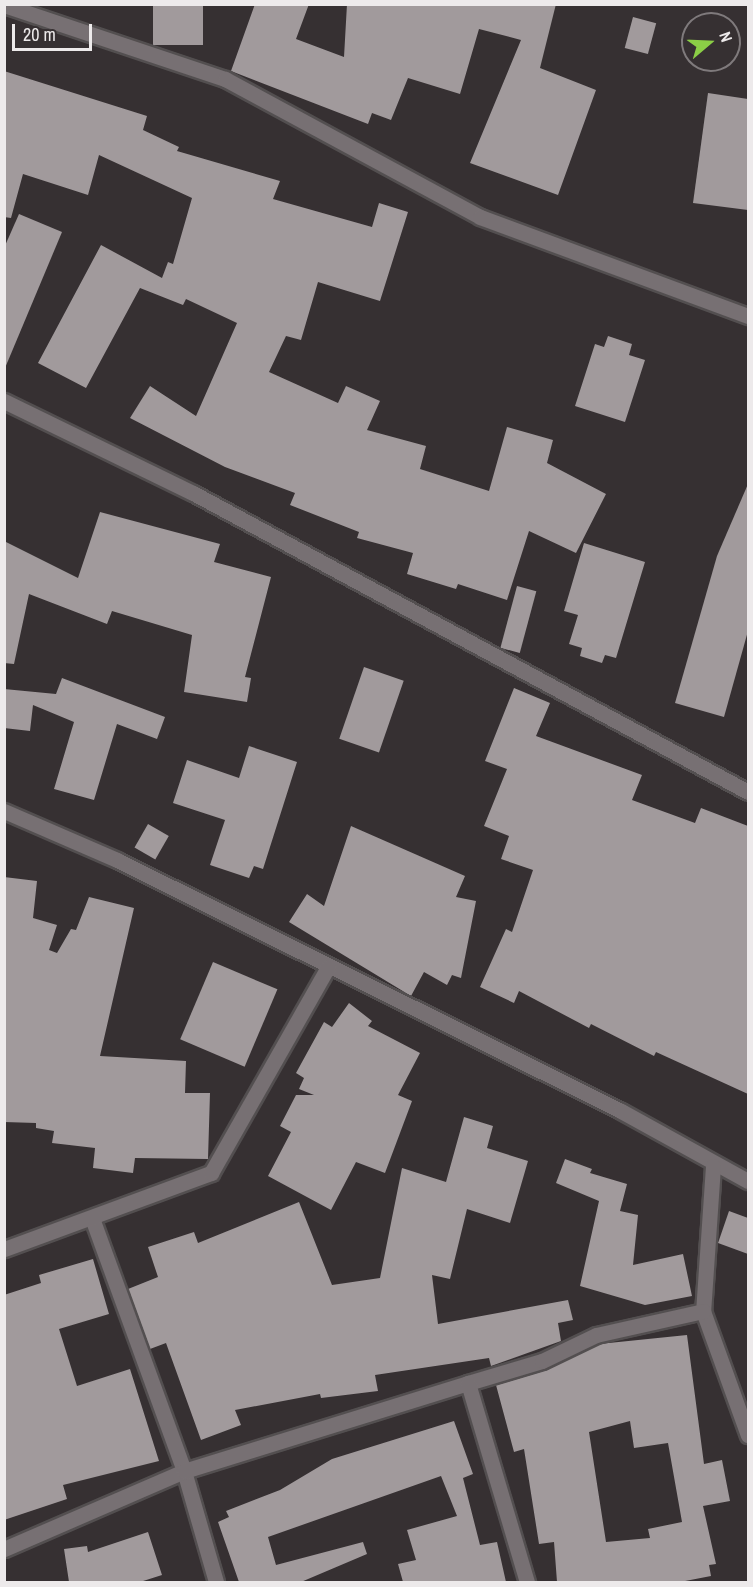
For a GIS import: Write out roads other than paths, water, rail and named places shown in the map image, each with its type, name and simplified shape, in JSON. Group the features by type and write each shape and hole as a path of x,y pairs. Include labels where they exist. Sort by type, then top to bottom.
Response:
{"street":[{"path":"4,5 225,79 480,217 748,315"},
{"path":"4,401 193,493 748,792"},
{"path":"4,811 117,860 621,1111 713,1166 748,1181"},
{"path":"4,1249 211,1173 328,967"},
{"path":"713,1166 703,1311 748,1435"},
{"path":"92,1218 184,1471 216,1582"},
{"path":"4,1549 184,1471 542,1361 596,1335 703,1311"},
{"path":"468,1383 527,1582"}]}
